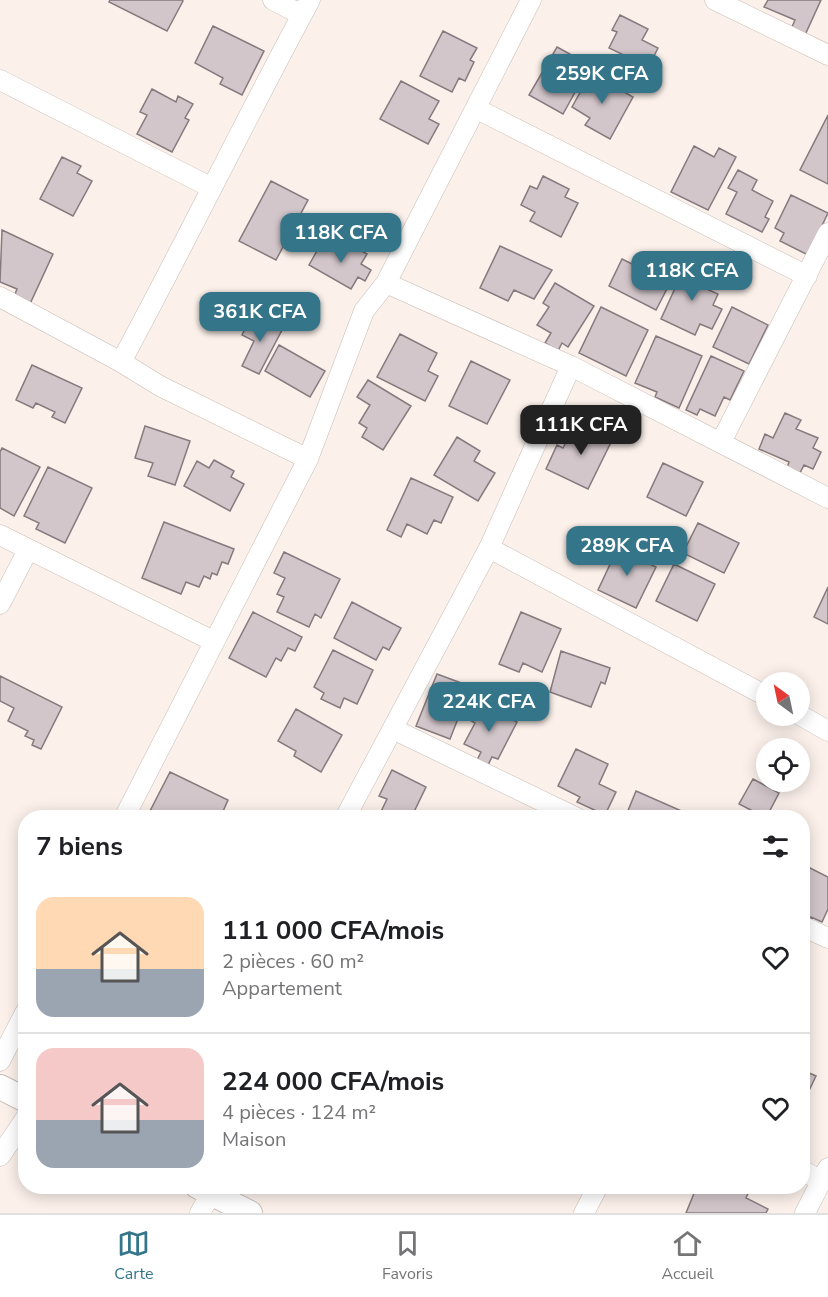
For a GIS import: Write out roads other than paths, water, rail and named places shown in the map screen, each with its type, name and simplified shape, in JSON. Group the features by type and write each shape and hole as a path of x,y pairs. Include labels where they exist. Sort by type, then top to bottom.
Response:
{"street":[{"path":"121,362 184,247 210,187 306,7 273,0"},
{"path":"128,810 308,459 364,311 386,282 477,109 531,0"},
{"path":"715,0 828,55"},
{"path":"0,80 210,187"},
{"path":"477,109 807,276"},
{"path":"721,442 828,233"},
{"path":"386,282 571,366 828,498"},
{"path":"0,297 121,362 160,386 308,459"},
{"path":"349,810 489,548 571,366"},
{"path":"0,535 213,641"},
{"path":"489,548 756,691"},
{"path":"0,604 28,550"},
{"path":"810,721 828,731"},
{"path":"393,729 560,810"},
{"path":"810,930 828,938"},
{"path":"0,1061 18,1026"},
{"path":"0,1087 18,1096"},
{"path":"0,1156 18,1130"},
{"path":"805,1213 825,1174 810,1171"},
{"path":"584,1213 594,1194"},
{"path":"202,1198 250,1213"}]}
